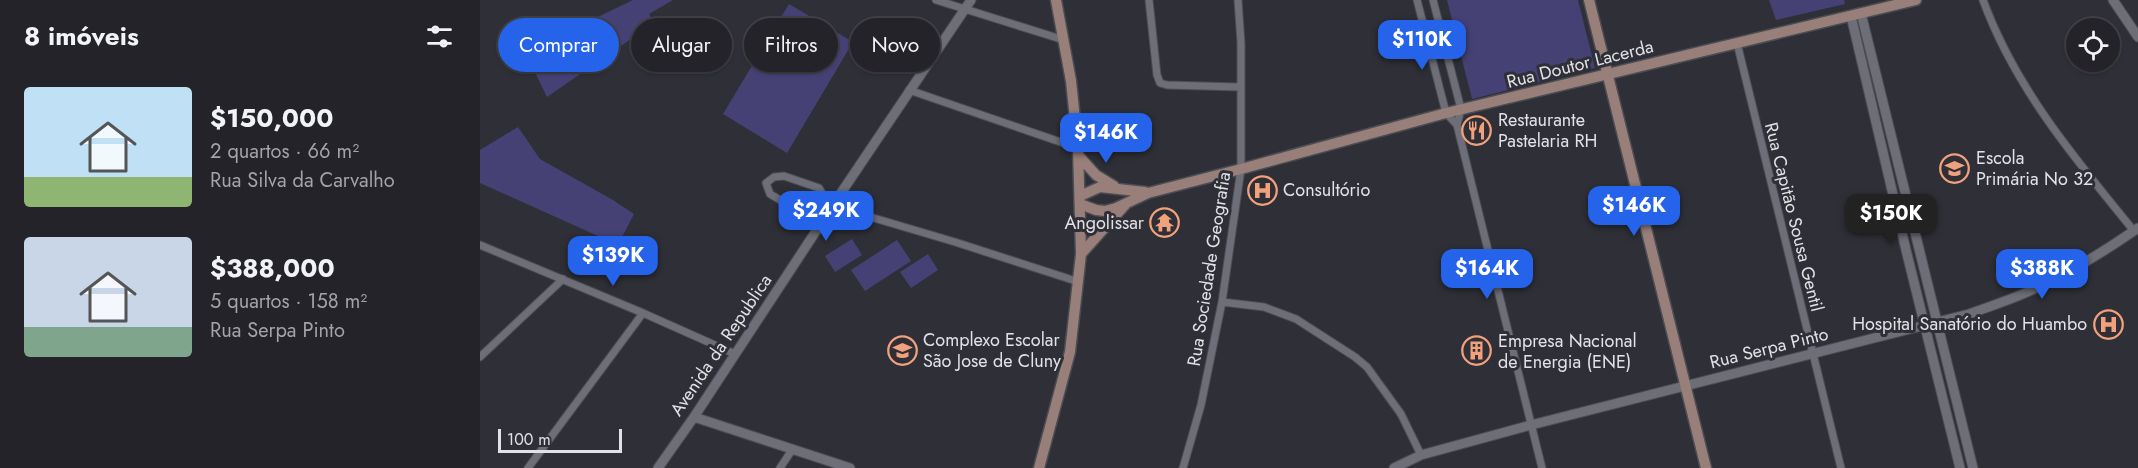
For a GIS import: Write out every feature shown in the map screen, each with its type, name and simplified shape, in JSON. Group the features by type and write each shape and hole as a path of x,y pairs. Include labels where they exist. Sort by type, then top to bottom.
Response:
{"main road":[{"path":"1039,468 1070,352 1081,254 1078,151 1065,40 1056,0"},
{"path":"1589,0 1706,468"},
{"name":"Rua Doutor Lacerda","path":"1148,193 1100,187 1080,200 1096,210 1106,211 1148,193 1241,170 1461,109 1916,0"},
{"path":"1078,151 1102,180 1122,190"},
{"path":"1081,254 1128,202"}],"street":[{"path":"936,0 968,4 1065,40"},
{"path":"1149,0 1157,75 1160,82 1167,85 1240,87"},
{"name":"Rua Sociedade Geografia","path":"1183,468 1201,405 1222,302 1241,170 1241,43 1238,0"},
{"path":"1417,0 1446,113 1457,125"},
{"path":"1433,0 1461,109 1457,125 1542,468"},
{"path":"1983,0 2014,65 2058,136 2136,230"},
{"path":"2113,0 2138,37"},
{"name":"Avenida da Republica","path":"658,468 735,354 828,205 968,4"},
{"path":"1856,15 1879,94 1972,466 1960,468 1869,96 1856,15"},
{"path":"1422,20 1437,16"},
{"name":"Rua Capitão Sousa Gentil","path":"1737,43 1841,468"},
{"path":"909,90 1078,151"},
{"path":"1869,96 1879,94"},
{"path":"1887,172 1898,170"},
{"path":"828,205 819,188 805,183 784,176 774,177 766,183 770,194 798,207 816,209 828,205 955,242 1079,282"},
{"name":"Rua Serpa Pinto","path":"1394,468 1421,454 1969,314 2041,286 2090,261 2136,230"},
{"path":"480,244 735,354"},
{"path":"1906,250 1917,247"},
{"path":"480,357 562,279"},
{"path":"1222,302 1264,307 1296,319 1355,357 1401,414 1421,454"},
{"path":"528,468 643,313"},
{"path":"1939,385 1951,383"},
{"path":"694,417 850,468"},
{"path":"780,468 792,450"}],"shaded area":[{"path":"633,0 673,0 649,14 651,18 631,18 631,39 619,47 619,18 596,18"},
{"path":"1447,0 1578,0 1595,68 1472,99"},
{"path":"1769,0 1844,0 1845,4 1776,20"},
{"path":"789,4 813,18 781,18"},
{"path":"838,33 850,40 850,47 838,67"},
{"path":"535,72 583,72 547,97"},
{"path":"748,72 835,72 787,153 723,114"},
{"path":"518,127 540,159 634,214 618,245 480,183 480,150"},
{"path":"852,239 862,255 835,272 825,256"},
{"path":"897,240 911,261 865,291 851,270"},
{"path":"928,254 938,270 911,288 900,272"}],"place":[{"name":"Restaurante Pastelaria RH","path":"1477,130"},
{"name":"Escola Primária No 32","path":"1955,168"},
{"name":"Consultório","path":"1262,190"},
{"name":"Angolissar","path":"1165,223"},
{"name":"Hospital Sanatório do Huambo","path":"2108,324"},
{"name":"Complexo Escolar São Jose de Cluny","path":"902,350"},
{"name":"Empresa Nacional de Energia (ENE)","path":"1477,351"}]}
